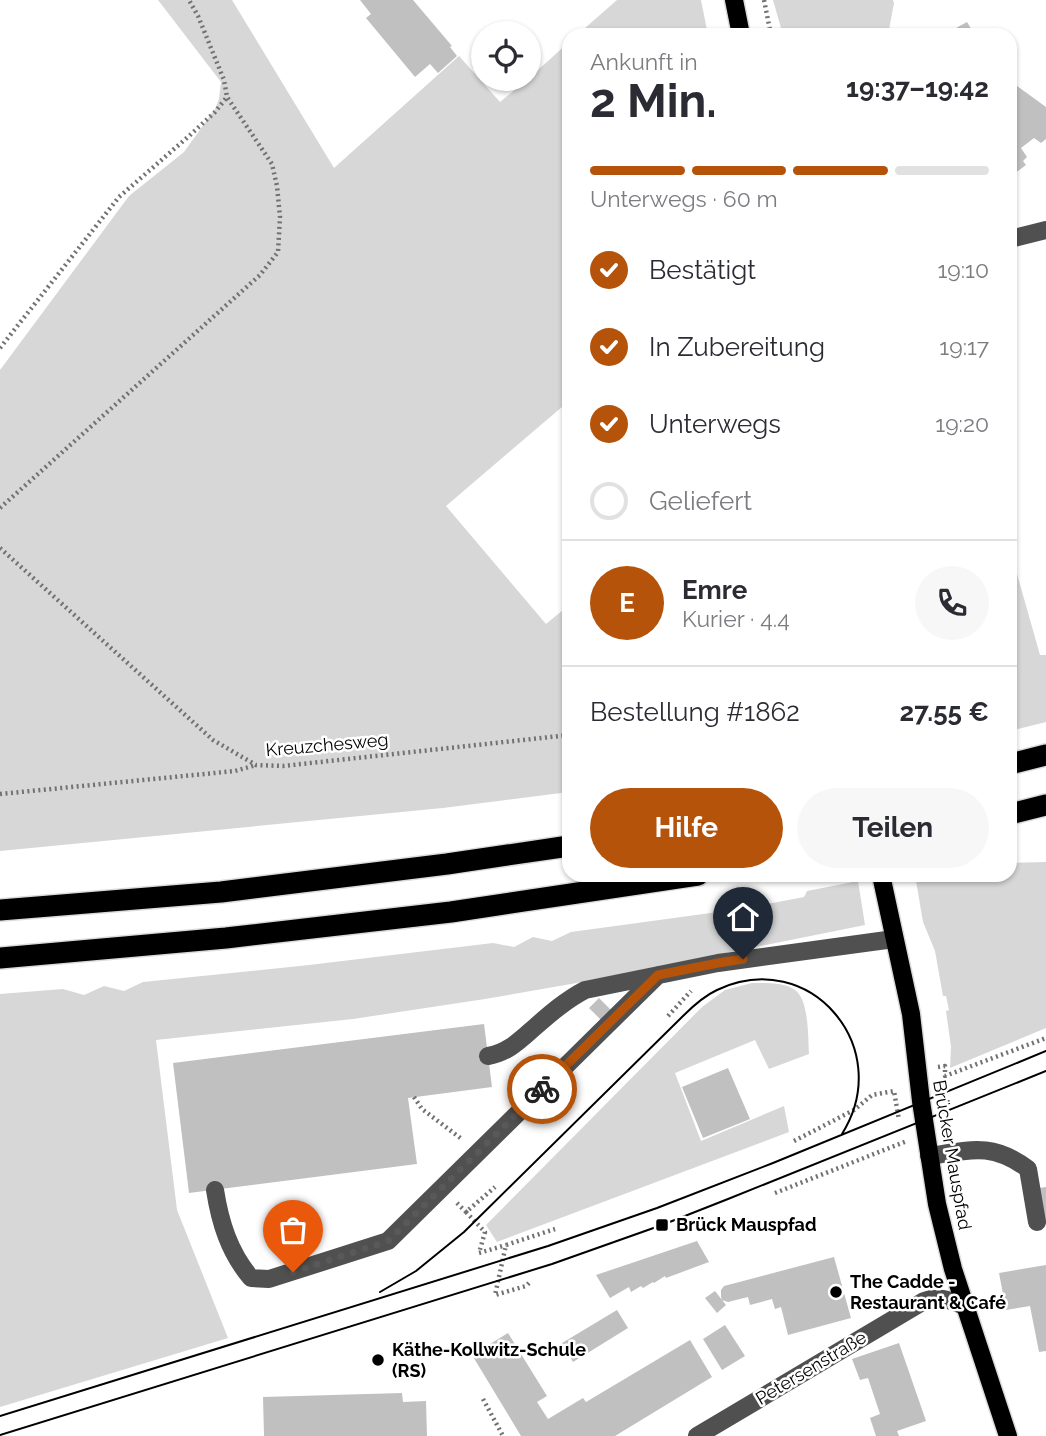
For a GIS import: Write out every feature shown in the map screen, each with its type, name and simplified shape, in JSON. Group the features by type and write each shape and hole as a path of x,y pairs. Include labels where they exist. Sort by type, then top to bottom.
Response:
{"highway":[{"path":"1017,762 1046,755"},
{"path":"1017,812 1046,805"},
{"path":"0,910 221,892 562,847"},
{"path":"0,958 226,938 385,920 651,882"}],"main road":[{"path":"734,0 740,28"},
{"name":"Brücker Mauspfad","path":"882,882 911,1014 929,1156 943,1233 1008,1436"}],"street":[{"path":"1017,237 1046,230"},
{"path":"488,1056 503,1052 585,989 718,963 894,939"},
{"path":"215,1190 220,1222 240,1265 251,1278 269,1279 388,1241 658,975"},
{"path":"929,1156 976,1149 999,1152 1016,1160 1028,1169 1037,1222"},
{"name":"Petersenstraße","path":"697,1436 924,1301 943,1298 965,1306"}],"path":[{"path":"0,508 260,275 278,252 280,217 272,164 227,97 224,80 189,0"},
{"path":"764,0 770,28"},
{"path":"0,348 119,197 215,112 227,97"},
{"name":"Kreuzchesweg","path":"0,548 213,740 256,765 283,766 562,736"},
{"path":"0,794 236,771 256,765"},
{"path":"917,1069 945,1066 945,1076 1046,1038"},
{"path":"794,1141 854,1110 872,1095 894,1091 901,1129"},
{"path":"414,1097 422,1109 478,1152"},
{"path":"775,1193 903,1142"},
{"path":"466,1212 495,1187"},
{"path":"442,1189 485,1232 479,1254 555,1229"},
{"path":"506,1245 495,1295 529,1283"},
{"path":"484,1399 503,1436"}],"shaded area":[{"path":"158,0 232,0 334,168 459,56 471,69 471,91 490,91 500,102 513,91 541,91 541,67 562,48 562,407 446,506 546,624 562,611 562,793 443,808 0,851 0,370 129,196 184,152 215,109 221,82"},
{"path":"617,0 701,0 707,28 585,28"},
{"path":"773,0 893,0 894,3 889,28 781,28"},
{"path":"1017,574 1040,655 1046,655 1046,722 1017,729"},
{"path":"1046,862 1046,1028 950,1068 951,1047 946,1011 949,1010 946,996 943,996 935,951 923,922 916,882 1017,882 1017,863"},
{"path":"858,882 865,925 485,999 353,1019 156,1040 177,1210 228,1338 0,1407 0,994 63,989 84,995 104,986 124,991 143,982 493,943 514,947 533,937 552,941 571,932 740,909 804,897 807,891"},
{"path":"752,983 775,983 795,990 800,995 807,1019 809,1054 769,1069 755,1040 675,1073 701,1141 784,1106 789,1132 497,1242 486,1225 702,1007 725,990"}],"building":[{"path":"360,0 413,0 452,46 450,47 457,56 438,73 430,64 415,77 366,18 371,14"},
{"path":"967,22 971,28 956,28"},
{"path":"1017,86 1046,107 1046,139 1041,143 1034,138 1021,148 1027,157 1023,161 1026,165 1017,172"},
{"path":"599,998 612,1011 602,1021 589,1008"},
{"path":"484,1024 492,1087 408,1098 417,1164 189,1193 173,1063"},
{"path":"728,1068 750,1119 703,1138 682,1087"},
{"path":"1046,1187 1046,1224 1044,1224 1039,1188"},
{"path":"697,1241 709,1262 666,1278 665,1276 643,1288 641,1286 631,1292 629,1287 610,1298 596,1275"},
{"path":"834,1257 851,1318 788,1335 781,1307 775,1309 772,1299 750,1305 748,1297 728,1302 722,1300 721,1290 724,1286"},
{"path":"1046,1265 1046,1351 1039,1352 1030,1306 1006,1310 999,1273"},
{"path":"715,1291 726,1305 717,1313 705,1298"},
{"path":"617,1310 628,1328 573,1362 562,1343"},
{"path":"725,1325 745,1356 722,1370 703,1339"},
{"path":"508,1333 547,1396 537,1402 548,1419 583,1398 586,1402 690,1340 712,1377 615,1436 521,1436 472,1355"},
{"path":"899,1343 926,1421 897,1431 899,1436 876,1436 870,1418 880,1414 868,1378 860,1380 852,1359"},
{"path":"402,1393 403,1402 426,1401 427,1436 264,1436 263,1397"}],"tram line":[{"path":"380,1292 416,1271 464,1232 687,1012 717,990 751,980 783,982 812,994 835,1013 851,1039 858,1069 856,1101 842,1134"},
{"path":"0,1416 548,1246 657,1208 1046,1051"},
{"path":"0,1435 552,1264 662,1225 1046,1071"}],"way so far":[{"path":"293,1272 388,1241 542,1089"}],"place":[{"name":"Brück Mauspfad","path":"662,1225"},
{"name":"The Cadde - Restaurant & Café","path":"836,1292"},
{"name":"Käthe-Kollwitz-Schule (RS)","path":"378,1360"}],"route":[{"path":"542,1089 658,975 743,959"}]}
